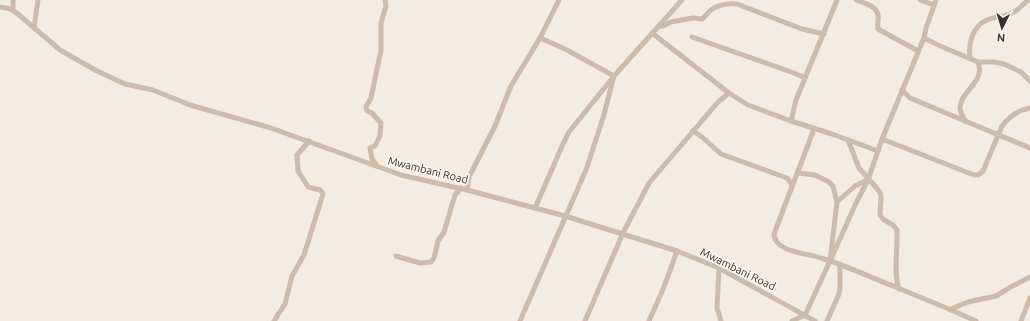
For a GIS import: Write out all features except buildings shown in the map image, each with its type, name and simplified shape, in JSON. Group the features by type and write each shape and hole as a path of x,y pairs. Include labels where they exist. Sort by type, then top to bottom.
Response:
{"street":[{"path":"13,0 13,10"},
{"path":"34,28 38,0"},
{"path":"377,166 372,159 370,148 375,146 378,141 381,124 372,113 367,111 366,107 371,98 381,50 382,23 386,6 385,0"},
{"path":"396,256 420,262 431,262 434,258 438,241 444,232 456,195 468,181 495,126 511,86 540,38 559,0"},
{"path":"535,208 569,132 614,76 682,0"},
{"path":"791,122 796,100 815,50 824,34 837,0"},
{"path":"856,0 872,6 876,10 878,13 878,29 918,51"},
{"path":"792,321 805,315 868,180 870,170 898,98 924,38 935,3 920,0"},
{"path":"970,57 970,42 977,28 982,23 1014,12 1029,0"},
{"path":"659,26 693,18 702,19 711,10 728,2 737,4 802,29 824,34"},
{"name":"Mwambani Road","path":"0,7 13,10 60,50 97,71 126,84 153,90 190,105 271,128 401,175 467,190 565,216 677,251 719,268 815,321"},
{"path":"652,33 729,93 748,105 791,122 878,151"},
{"path":"692,37 805,78"},
{"path":"540,38 565,49 614,76"},
{"path":"924,38 952,51 970,57 978,62 994,62 1004,64 1021,72 1030,81"},
{"path":"966,122 961,113 960,106 978,76 980,66 978,62"},
{"path":"520,321 586,170 603,118 614,76"},
{"path":"902,90 910,98 1030,148"},
{"path":"585,321 623,234 649,184 718,102 729,93"},
{"path":"898,98 910,98"},
{"path":"882,139 974,175 978,175 982,173 997,135 1006,120 1016,112 1030,108"},
{"path":"814,129 798,173 779,218 774,234 774,239 777,244 785,248 840,264 951,309 976,321"},
{"path":"693,131 722,154 787,178 792,187"},
{"path":"848,140 860,168 868,180 880,192 880,215 884,220 894,225 897,230 896,274 899,289"},
{"path":"274,321 285,304 292,276 304,255 323,194 320,190 308,187 298,172 297,155 309,141"},
{"path":"798,173 814,175 829,182 833,186 837,202 830,261"},
{"path":"837,202 855,186 868,180"},
{"path":"467,190 468,181"},
{"path":"649,321 664,287 677,251"},
{"path":"827,321 839,294 840,264"},
{"path":"719,268 717,308 721,321"},
{"path":"951,309 968,302 996,296 1030,277"},
{"path":"1021,321 1030,298"}]}
